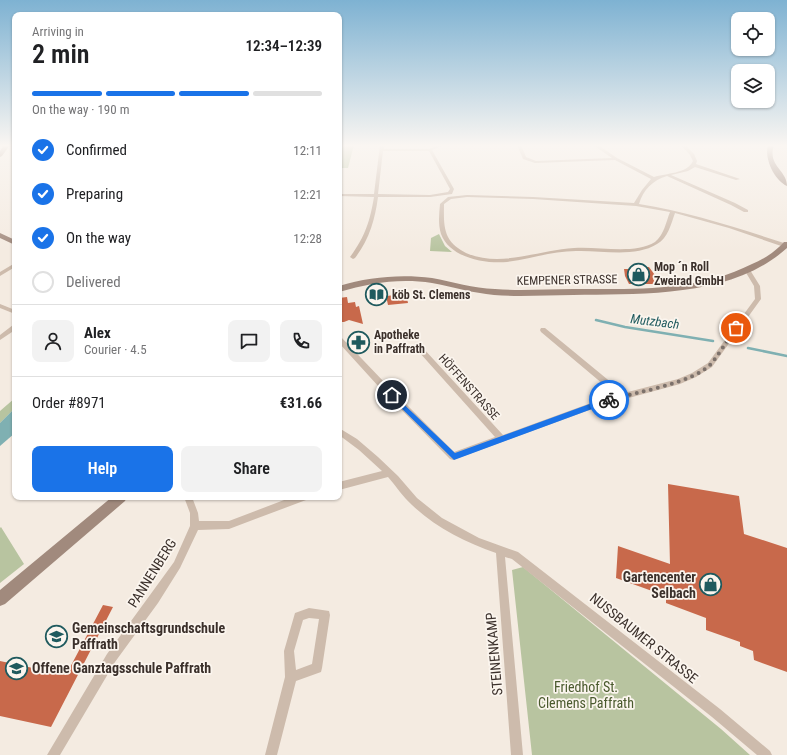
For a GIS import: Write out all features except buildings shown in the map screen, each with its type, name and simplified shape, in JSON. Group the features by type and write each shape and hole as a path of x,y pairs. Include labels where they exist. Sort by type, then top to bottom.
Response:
{"main road":[{"path":"0,235 12,241"},
{"name":"KEMPENER STRASSE","path":"342,288 359,282 400,279 433,282 496,292 650,291 703,284 748,271 787,246"},
{"path":"0,599 117,500"}],"street":[{"path":"353,257 360,251 372,216 377,180"},
{"path":"447,180 452,189 442,204 441,218 443,232 448,243 462,253 491,260 506,260 562,250 642,249 657,243 663,236 673,211"},
{"path":"636,205 639,197 653,180"},
{"path":"679,180 746,211"},
{"path":"342,195 497,196 636,205 673,211 721,223 787,246"},
{"path":"0,274 12,267"},
{"path":"342,342 382,385 454,456 622,396 680,381 694,375 710,365 758,299 757,286 748,271"},
{"path":"0,306 12,311"},
{"path":"0,338 12,329"},
{"path":"543,330 622,396"},
{"name":"HÖFFENSTRASSE","path":"420,350 502,440"},
{"name":"NUSSBAUMER STRASSE","path":"342,433 362,446 417,504 431,515 478,541 515,554 716,713 766,755"},
{"path":"342,485 389,473"},
{"path":"189,500 194,513 195,526 229,524 295,500"},
{"name":"PANNENBERG","path":"53,755 111,658 177,565 195,526"},
{"name":"STEINENKAMP","path":"500,550 517,755"},
{"path":"271,755 291,677 289,651 299,616 309,613 325,615 317,668 291,677"}],"green space":[{"path":"439,234 445,246 452,252 430,251 431,238"},
{"path":"12,401 12,411 0,423 0,411"},
{"path":"1,527 24,564 0,583 0,528"},
{"name":"Friedhof St. Clemens Paffrath","path":"523,567 721,729 750,755 532,755 512,570"}],"water":[{"path":"12,411 12,436 0,446 0,423"}],"waterway":[{"name":"Mutzbach","path":"596,320 625,327 713,341"},
{"name":"Mutzbach","path":"748,348 787,356"}],"way so far":[{"path":"609,400 680,381 694,375 710,365 736,328"}],"place":[{"name":"Mop ´n Roll Zweirad GmbH","path":"639,274"},
{"name":"köb St. Clemens","path":"377,295"},
{"name":"Apotheke in Paffrath","path":"359,342"},
{"name":"Gartencenter Selbach","path":"711,585"},
{"name":"Gemeinschaftsgrundschule Paffrath","path":"57,636"},
{"name":"Offene Ganztagsschule Paffrath","path":"17,668"}],"route":[{"path":"392,395 442,447 454,456 502,440 609,400"}]}
